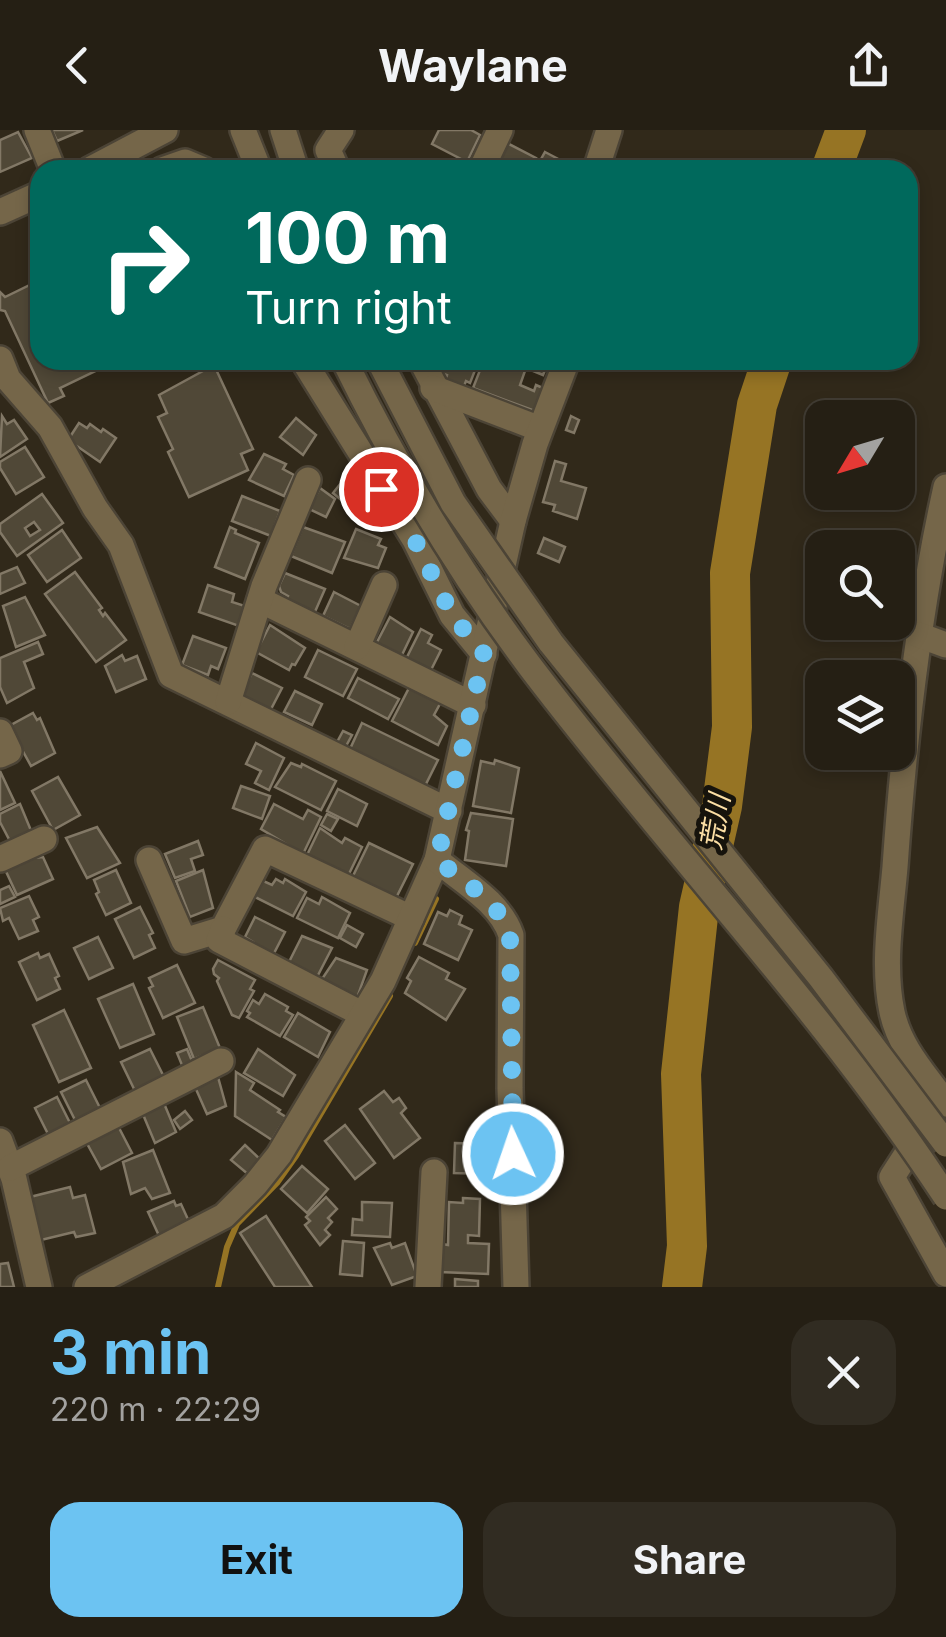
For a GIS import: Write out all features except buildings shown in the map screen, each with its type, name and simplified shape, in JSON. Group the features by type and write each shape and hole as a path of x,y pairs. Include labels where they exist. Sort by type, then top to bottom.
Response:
{"street":[{"path":"37,130 49,160"},
{"path":"114,160 165,130"},
{"path":"243,130 255,160"},
{"path":"283,130 293,160"},
{"path":"332,160 328,150 341,130"},
{"path":"486,160 500,130"},
{"path":"599,160 609,130"},
{"path":"0,212 30,198"},
{"path":"0,359 8,379 50,427 95,508 121,545 171,675 449,811"},
{"path":"309,370 415,540 452,615 484,654"},
{"path":"349,370 431,520 529,664 796,993 902,1130 946,1197"},
{"path":"384,370 453,503 551,643 822,978 946,1144"},
{"path":"425,370 489,489 513,521"},
{"path":"87,1287 232,1210 279,1155 383,981 437,860 513,521 540,429 563,370"},
{"path":"433,388 540,429"},
{"path":"228,702 260,600 308,480"},
{"path":"946,487 904,729 888,966 892,1012 905,1050 945,1100 892,1177 946,1274"},
{"path":"357,648 384,585"},
{"path":"260,600 473,704"},
{"path":"920,635 946,646"},
{"path":"0,732 10,751 0,755"},
{"path":"0,859 44,838"},
{"path":"362,1014 219,940 223,929 265,849 411,918"},
{"path":"150,860 184,940 223,929"},
{"path":"437,860 497,909 506,920 510,935 516,1287"},
{"path":"8,1177 222,1061"},
{"path":"0,1140 39,1287"},
{"path":"428,1287 434,1172"}],"waterway":[{"name":"荒川","path":"835,160 846,130"},
{"name":"荒川","path":"682,1287 687,1246 681,1074 699,907 722,806 732,727 730,573 757,405 769,370"},
{"path":"415,943 436,899"},
{"path":"218,1287 237,1224 277,1183 296,1156 390,996"}],"route":[{"path":"381,489 415,540 452,615 484,654 437,860 497,909 506,920 510,935 513,1154"}]}
